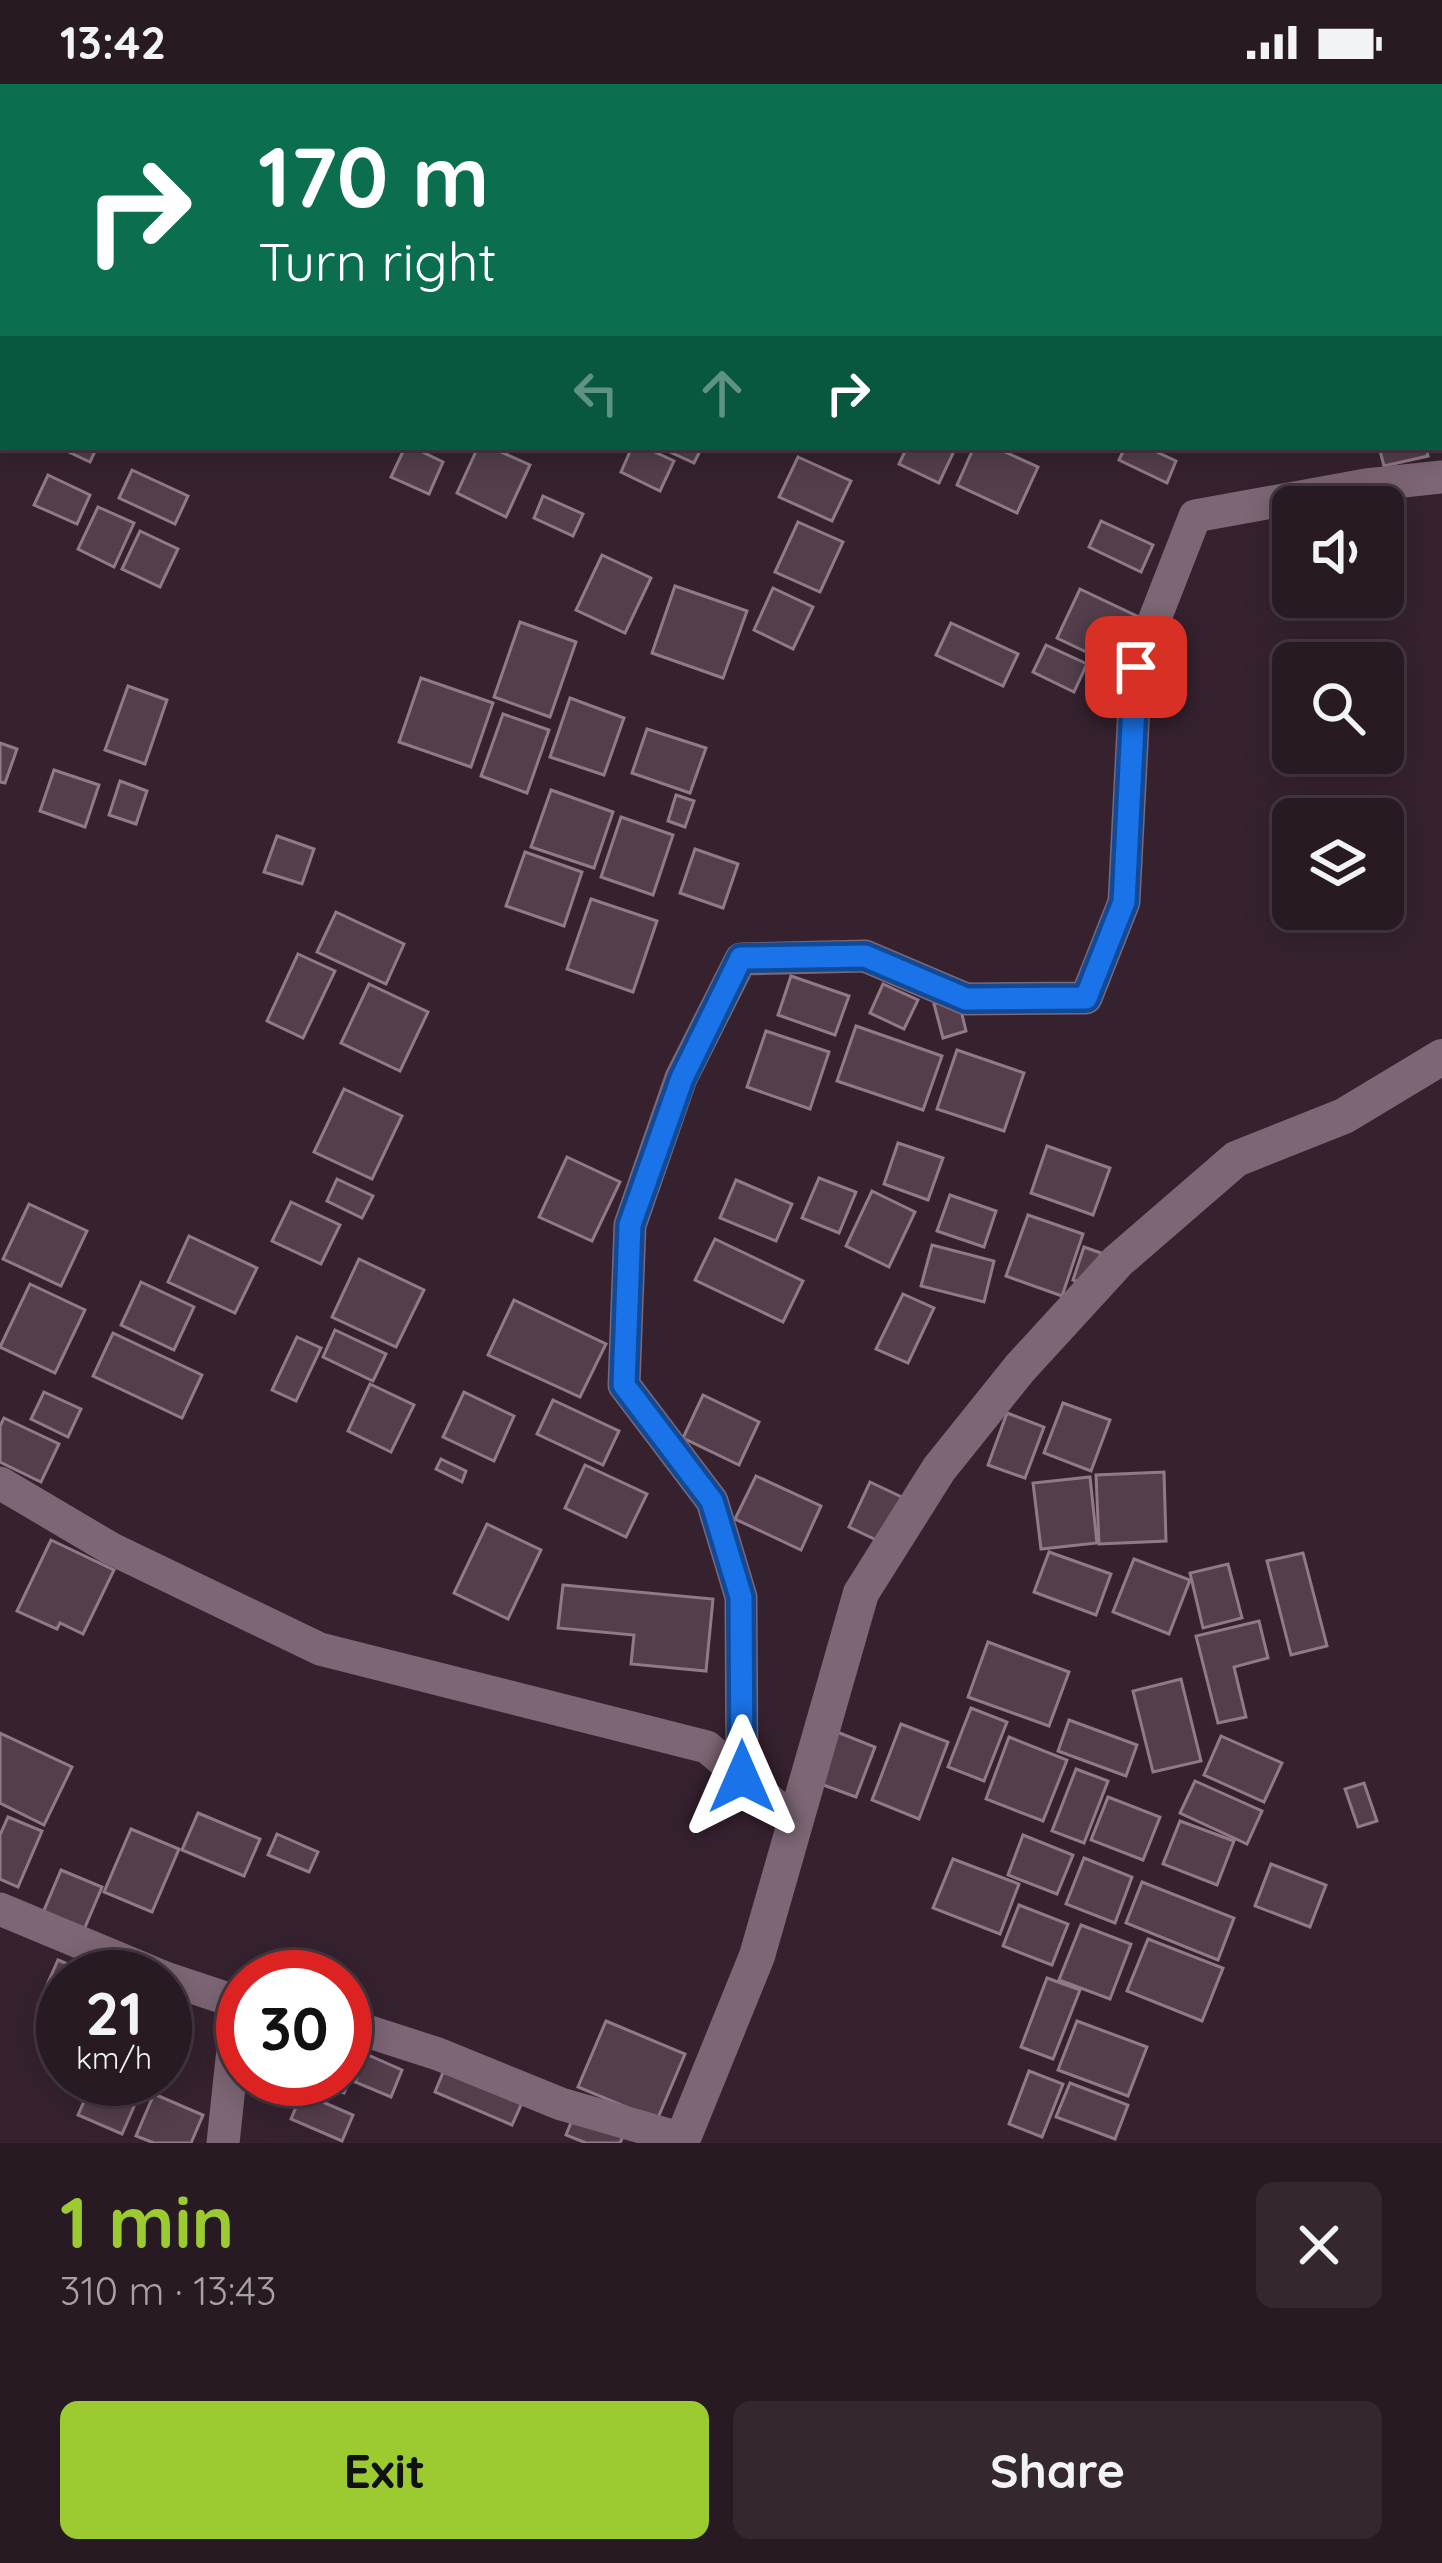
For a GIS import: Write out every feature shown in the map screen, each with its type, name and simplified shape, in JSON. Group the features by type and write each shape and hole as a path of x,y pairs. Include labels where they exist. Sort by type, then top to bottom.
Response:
{"street":[{"path":"742,1777 741,1597 712,1501 624,1385 630,1225 682,1078 741,958 865,956 966,999 1086,998 1124,902 1136,667 1195,516 1366,485 1442,477"},
{"path":"372,2033 562,2104 682,2141 757,1956 861,1594 939,1469 1020,1368 1118,1262 1236,1159 1344,1116 1442,1057"},
{"path":"0,1483 110,1548 320,1649 707,1747 795,1822"},
{"path":"0,1909 99,1950"},
{"path":"223,2143 228,2106"}],"building":[{"path":"64,450 96,450 90,462"},
{"path":"404,450 418,450 443,462 429,494 391,477"},
{"path":"477,450 497,450 530,465 506,517 457,493"},
{"path":"631,450 650,450 674,461 660,491 621,472"},
{"path":"666,450 700,450 694,463"},
{"path":"906,450 955,450 939,483 899,464"},
{"path":"973,450 1001,450 1038,467 1017,513 957,485"},
{"path":"1124,450 1152,450 1176,461 1167,483 1119,460"},
{"path":"1380,450 1427,450 1428,456 1384,466"},
{"path":"798,457 851,481 832,521 779,497"},
{"path":"132,470 188,496 175,524 119,498"},
{"path":"48,475 90,495 77,524 34,505"},
{"path":"543,496 583,514 573,536 534,518"},
{"path":"98,507 134,523 114,567 78,549"},
{"path":"1101,521 1153,545 1141,572 1089,547"},
{"path":"798,522 843,542 820,592 775,572"},
{"path":"140,531 178,549 160,587 122,569"},
{"path":"602,555 651,578 625,633 576,610"},
{"path":"675,586 747,611 723,678 652,653"},
{"path":"773,588 813,607 793,649 754,630"},
{"path":"1080,589 1143,619 1120,668 1057,638"},
{"path":"520,622 576,642 550,717 494,697"},
{"path":"951,623 1018,654 1003,686 936,655"},
{"path":"1046,645 1087,664 1074,692 1033,672"},
{"path":"421,678 493,703 471,767 399,742"},
{"path":"128,686 167,700 145,764 105,750"},
{"path":"570,698 624,718 604,775 550,757"},
{"path":"503,714 549,730 527,793 481,776"},
{"path":"647,729 706,748 690,793 632,773"},
{"path":"0,743 17,749 5,783 0,782"},
{"path":"54,770 99,785 85,827 40,811"},
{"path":"120,781 147,791 136,824 109,815"},
{"path":"551,790 613,812 594,868 531,847"},
{"path":"676,795 694,801 685,827 668,821"},
{"path":"621,817 673,835 653,895 601,877"},
{"path":"277,836 314,849 302,884 264,872"},
{"path":"695,849 738,864 723,908 680,893"},
{"path":"525,852 582,872 564,926 506,906"},
{"path":"591,899 657,921 633,992 567,969"},
{"path":"336,912 404,944 386,984 317,952"},
{"path":"298,954 335,971 303,1038 267,1021"},
{"path":"791,976 849,996 835,1035 778,1015"},
{"path":"369,984 428,1012 400,1071 341,1043"},
{"path":"883,984 918,1000 904,1029 870,1013"},
{"path":"958,998 966,1031 943,1038 934,1004"},
{"path":"856,1026 942,1056 923,1110 837,1081"},
{"path":"766,1031 829,1052 810,1109 747,1087"},
{"path":"957,1050 1024,1073 1004,1131 937,1109"},
{"path":"344,1089 402,1116 372,1179 314,1152"},
{"path":"898,1143 943,1158 928,1200 884,1184"},
{"path":"1047,1146 1110,1168 1093,1215 1031,1193"},
{"path":"567,1157 620,1182 592,1241 539,1217"},
{"path":"819,1178 856,1192 839,1233 802,1218"},
{"path":"337,1179 373,1196 362,1218 327,1201"},
{"path":"736,1180 792,1204 776,1241 720,1218"},
{"path":"872,1191 915,1212 889,1267 846,1246"},
{"path":"950,1195 996,1211 984,1247 937,1231"},
{"path":"291,1202 340,1225 321,1264 272,1241"},
{"path":"29,1204 87,1231 61,1286 3,1259"},
{"path":"1028,1215 1083,1234 1062,1296 1006,1276"},
{"path":"189,1236 257,1268 235,1313 168,1282"},
{"path":"715,1239 803,1281 783,1322 695,1280"},
{"path":"932,1245 994,1261 984,1302 921,1286"},
{"path":"1084,1247 1101,1253 1089,1286 1073,1280"},
{"path":"359,1259 424,1290 396,1347 332,1317"},
{"path":"141,1282 194,1307 174,1350 121,1325"},
{"path":"30,1284 85,1310 55,1373 0,1347"},
{"path":"903,1294 934,1308 908,1363 876,1349"},
{"path":"514,1300 606,1344 580,1397 488,1355"},
{"path":"335,1330 386,1354 373,1381 323,1357"},
{"path":"113,1333 202,1375 182,1418 93,1376"},
{"path":"297,1337 321,1348 296,1401 272,1390"},
{"path":"370,1384 414,1405 391,1452 348,1431"},
{"path":"44,1392 81,1409 68,1437 31,1419"},
{"path":"464,1392 514,1416 494,1461 443,1437"},
{"path":"703,1395 759,1422 739,1465 683,1438"},
{"path":"553,1400 619,1431 603,1465 537,1434"},
{"path":"1063,1403 1110,1420 1091,1471 1044,1453"},
{"path":"1007,1413 1044,1427 1025,1478 988,1465"},
{"path":"4,1418 59,1444 41,1482 0,1462"},
{"path":"441,1459 466,1471 462,1482 436,1469"},
{"path":"585,1465 647,1494 626,1537 565,1508"},
{"path":"1164,1472 1166,1541 1099,1544 1096,1475"},
{"path":"756,1476 821,1506 801,1550 735,1519"},
{"path":"1090,1477 1097,1543 1041,1549 1033,1483"},
{"path":"870,1482 908,1500 887,1545 849,1527"},
{"path":"487,1524 541,1550 508,1619 454,1593"},
{"path":"51,1540 114,1570 83,1634 60,1623 57,1629 17,1611"},
{"path":"1049,1552 1111,1574 1096,1615 1034,1592"},
{"path":"1303,1553 1327,1646 1291,1655 1267,1561"},
{"path":"1134,1559 1190,1580 1169,1634 1113,1612"},
{"path":"1228,1564 1242,1618 1203,1628 1190,1573"},
{"path":"563,1585 713,1599 706,1671 631,1664 634,1635 558,1628"},
{"path":"1259,1621 1268,1658 1234,1667 1246,1717 1218,1723 1196,1636"},
{"path":"988,1642 1069,1672 1049,1726 968,1697"},
{"path":"1181,1679 1201,1761 1153,1772 1133,1691"},
{"path":"971,1708 1007,1722 984,1781 948,1767"},
{"path":"1069,1720 1137,1745 1126,1776 1058,1751"},
{"path":"901,1724 948,1742 919,1819 872,1800"},
{"path":"837,1732 875,1747 856,1797 818,1783"},
{"path":"0,1733 72,1767 44,1825 0,1803"},
{"path":"1221,1736 1282,1763 1264,1802 1204,1775"},
{"path":"1009,1737 1067,1760 1043,1821 986,1799"},
{"path":"1076,1769 1108,1781 1084,1843 1052,1831"},
{"path":"1195,1781 1262,1811 1247,1844 1180,1813"},
{"path":"1364,1783 1377,1821 1358,1827 1345,1789"},
{"path":"1108,1797 1160,1817 1143,1860 1091,1840"},
{"path":"198,1813 260,1839 244,1876 182,1850"},
{"path":"8,1817 42,1831 18,1887 0,1879 0,1835"},
{"path":"1180,1821 1234,1841 1217,1885 1163,1864"},
{"path":"131,1829 179,1849 152,1912 104,1892"},
{"path":"277,1834 318,1852 309,1872 268,1855"},
{"path":"1023,1835 1073,1855 1057,1894 1008,1875"},
{"path":"1084,1858 1132,1877 1115,1923 1066,1904"},
{"path":"953,1859 1019,1884 1000,1934 933,1908"},
{"path":"1271,1864 1326,1885 1310,1927 1255,1906"},
{"path":"61,1870 102,1887 83,1932 42,1915"},
{"path":"1142,1882 1234,1918 1218,1960 1126,1923"},
{"path":"1019,1905 1068,1924 1052,1965 1003,1946"},
{"path":"1081,1925 1131,1944 1110,1999 1059,1980"},
{"path":"1148,1939 1223,1968 1202,2021 1127,1991"},
{"path":"1047,1978 1080,1990 1053,2059 1021,2047"},
{"path":"606,2021 685,2054 657,2120 578,2087"},
{"path":"1077,2021 1147,2047 1128,2096 1058,2070"},
{"path":"372,2057 402,2070 391,2097 372,2089"},
{"path":"447,2063 525,2096 512,2125 435,2092"},
{"path":"1029,2071 1063,2084 1042,2137 1009,2124"},
{"path":"1070,2083 1128,2105 1115,2139 1056,2117"},
{"path":"82,2106 134,2106 122,2134 78,2115"},
{"path":"149,2106 182,2106 203,2115 191,2143 154,2143 136,2136"},
{"path":"296,2106 332,2106 353,2115 342,2141 291,2119"},
{"path":"575,2113 624,2134 620,2143 586,2143 566,2135"}],"route":[{"path":"742,1777 741,1597 712,1501 624,1385 630,1225 682,1078 741,958 865,956 966,999 1086,998 1124,902 1136,667"}]}
